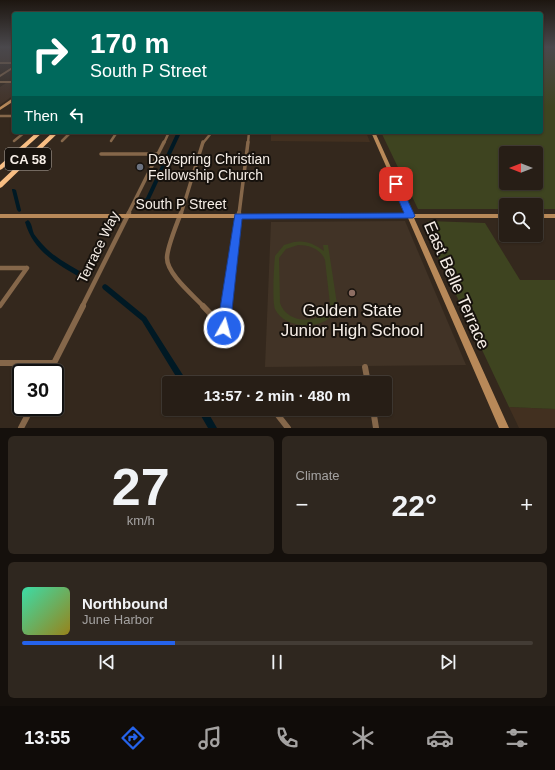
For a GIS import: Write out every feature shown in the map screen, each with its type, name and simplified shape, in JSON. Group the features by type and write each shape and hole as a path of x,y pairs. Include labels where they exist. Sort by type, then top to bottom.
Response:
{"highway":[{"name":"CA 58","path":"0,168 38,134"},
{"name":"CA 58","path":"0,186 54,134"}],"street":[{"path":"0,76 12,68"},
{"path":"0,82 12,82"},
{"path":"0,109 12,100"},
{"path":"0,116 12,116"},
{"path":"14,141 23,134"},
{"path":"62,141 69,134"},
{"path":"111,141 116,134"},
{"name":"Terrace Way","path":"54,363 168,134"},
{"path":"210,134 203,142 167,251 169,267 174,276 224,328 249,134"},
{"name":"East Belle Terrace","path":"374,134 504,428"},
{"path":"101,154 158,154"},
{"name":"South P Street","path":"0,216 499,216"},
{"path":"543,216 555,216"},
{"path":"0,268 27,268 0,306"},
{"path":"0,363 54,363"},
{"path":"365,367 367,376"},
{"path":"21,428 27,416"},
{"path":"279,416 288,428"},
{"path":"373,416 376,428"}],"shaded area":[{"path":"6,83 12,83 12,96 0,105 0,87"},
{"path":"271,134 367,134 370,142 271,141"},
{"name":"Golden State Junior High School","path":"405,221 466,365 265,367 271,222"},
{"path":"509,407 555,409 555,428 519,428"}],"green space":[{"path":"543,67 555,67 555,209 543,209 543,198 499,198 499,209 418,209 382,134 543,134"},
{"path":"428,221 485,223 520,280 555,280 555,409 509,407 425,229"},
{"path":"294,242 306,242 324,251 323,245 328,245 337,304 334,313 328,319 319,324 298,325 289,322 280,316 275,309 273,291 275,256 284,245","holes":["302,245 318,250 325,260 330,304 322,315 309,320 303,320 291,316 286,313 280,303 279,258 286,249"]}],"waterway":[{"path":"142,202 148,199 178,134"},
{"path":"14,190 19,210"},
{"path":"28,222 31,232 43,249 59,262 86,278"},
{"path":"105,287 144,319 180,376"},
{"path":"205,416 213,428"}],"place":[{"name":"Dayspring Christian Fellowship Church","path":"140,167"},
{"name":"Golden State Junior High School","path":"352,293"}],"route":[{"path":"224,328 238,216 410,216 396,184"}]}
